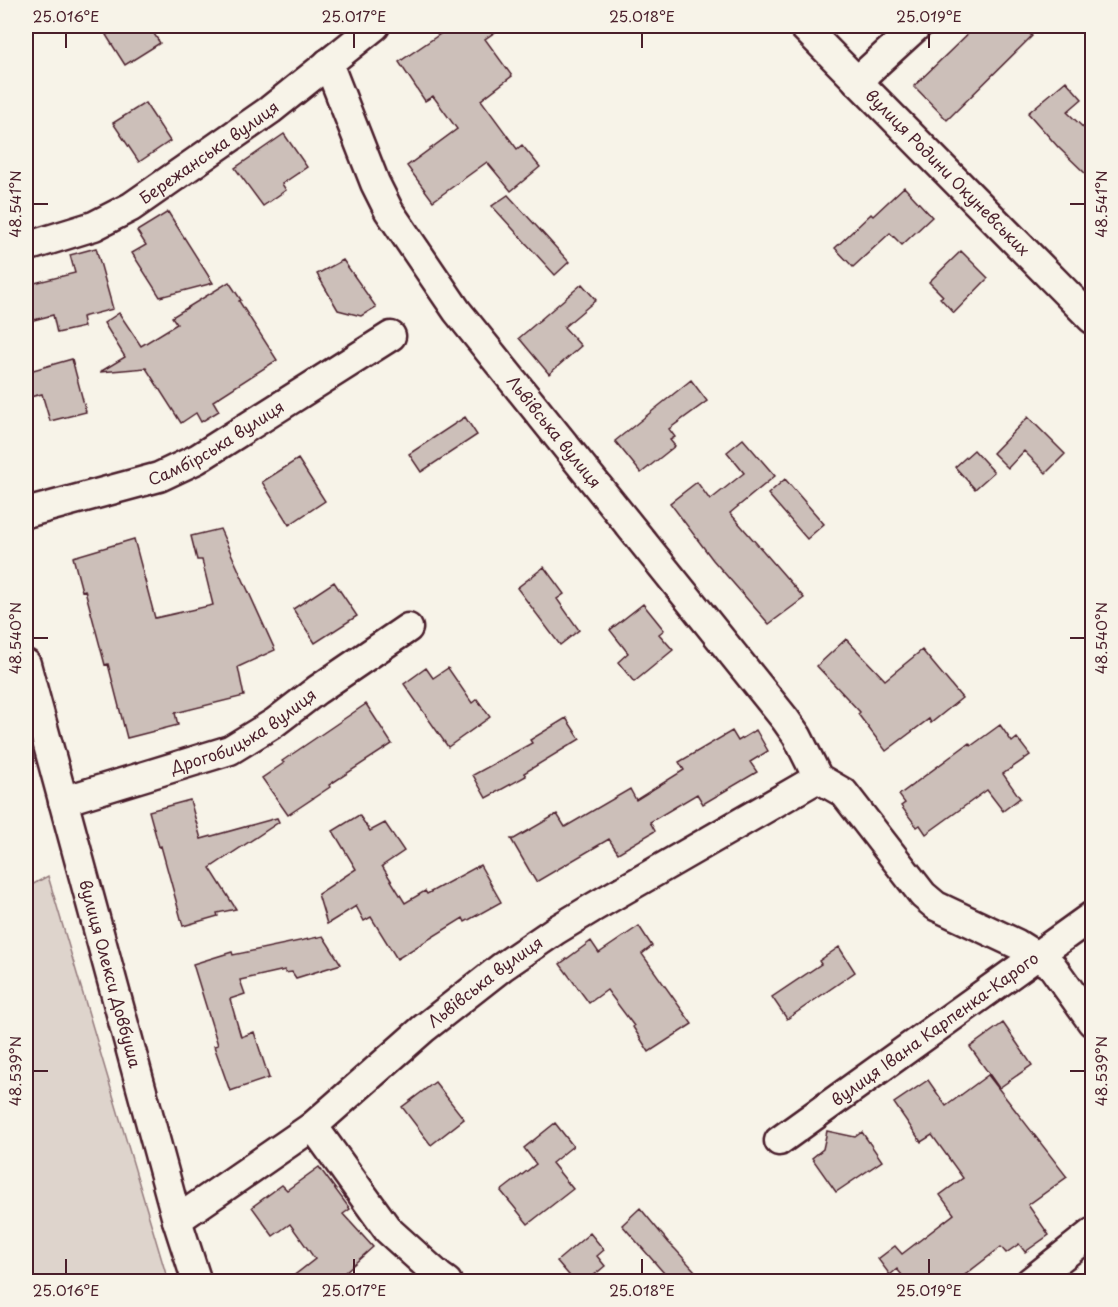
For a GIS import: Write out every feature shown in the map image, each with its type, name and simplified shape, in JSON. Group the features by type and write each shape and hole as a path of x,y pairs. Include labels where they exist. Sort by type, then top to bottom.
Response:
{"street":[{"name":"Бережанська вулиця","path":"26,247 94,226 131,207 270,110 375,26"},
{"name":"вулиця Родини Окуневських","path":"803,26 1092,319"},
{"path":"857,81 917,26"},
{"name":"Львівська вулиця","path":"177,1220 314,1126 423,1029 502,967 594,907 818,778 797,736 785,719 457,311 432,275 389,211 375,183 328,63"},
{"name":"Самбірська вулиця","path":"26,513 159,477 197,459 391,336"},
{"name":"Дрогобицька вулиця","path":"63,801 230,750 274,723 317,690 408,628"},
{"name":"вулиця Олекси Довбуша","path":"26,664 177,1220 197,1281"},
{"path":"818,778 844,793 923,895 936,906 1017,944 1052,966 1092,1022"},
{"name":"вулиця Івана Карпенка-Карого","path":"778,1141 1092,916"},
{"path":"314,1126 388,1230 447,1281"},
{"path":"1030,1281 1092,1233"}],"shaded area":[{"path":"48,876 168,1281 26,1281 26,888"}],"building":[{"path":"121,26 149,26 160,43 125,65 106,35"},
{"path":"452,26 504,26 485,39 512,76 481,100 517,149 522,145 540,167 511,191 487,162 433,201 407,166 457,129 433,96 425,101 399,62"},
{"path":"976,26 1022,26 1032,36 947,120 914,86"},
{"path":"1066,81 1082,99 1067,112 1092,136 1092,180 1028,113"},
{"path":"145,103 170,141 139,162 113,123"},
{"path":"284,134 307,167 282,184 286,190 263,206 235,168"},
{"path":"904,187 932,217 902,245 890,233 853,267 835,248"},
{"path":"508,195 569,262 555,275 492,206"},
{"path":"168,212 213,283 160,297 132,253 146,245 137,231"},
{"path":"96,248 113,309 82,317 84,327 57,333 53,315 26,322 26,285 75,273 70,255"},
{"path":"961,251 988,278 954,313 940,298 943,296 929,282"},
{"path":"343,260 376,307 361,316 338,310 317,274"},
{"path":"229,282 277,360 213,401 219,411 201,422 196,413 181,423 146,368 100,372 125,357 104,323 119,313 141,346 177,324 172,317"},
{"path":"582,284 596,300 564,327 581,346 549,374 519,338"},
{"path":"72,359 86,412 50,421 42,394 26,398 26,372"},
{"path":"691,380 707,401 669,429 675,437 670,440 675,446 641,473 615,441"},
{"path":"465,417 477,435 421,472 409,454"},
{"path":"1028,417 1065,454 1046,473 1024,451 1008,468 993,453"},
{"path":"743,439 775,476 730,513 804,598 769,624 713,560 670,503 697,482 710,500 744,473 727,452"},
{"path":"974,450 994,472 975,489 955,467"},
{"path":"298,459 325,501 289,525 262,482"},
{"path":"785,479 824,524 807,539 768,494"},
{"path":"220,529 275,650 238,667 244,696 175,713 178,725 127,738 108,664 105,665 85,590 82,591 73,557 134,539 155,618 213,605 202,560 197,560 191,536"},
{"path":"544,567 564,594 557,599 579,630 560,645 517,588"},
{"path":"334,582 357,616 315,643 293,609"},
{"path":"643,604 664,630 659,634 673,650 634,682 618,662 628,653 610,630"},
{"path":"846,639 885,680 922,650 962,698 931,723 929,719 886,751 858,714 860,712 817,666"},
{"path":"426,668 433,678 448,668 472,703 477,699 490,717 448,747 404,684"},
{"path":"366,704 392,744 288,815 262,778 284,763 282,761"},
{"path":"566,718 580,739 524,773 526,776 486,798 473,775 532,743 530,740"},
{"path":"1000,725 1012,742 1017,738 1030,755 1003,774 1020,798 1003,811 987,790 926,834 920,825 917,827 901,806 905,803 899,795 969,743 971,746"},
{"path":"756,730 768,751 750,762 757,772 703,804 697,794 650,822 655,831 618,853 609,839 536,882 511,839 557,814 565,827 630,789 636,800 684,770 679,762 732,731 738,741"},
{"path":"190,800 201,839 277,818 279,822 210,868 236,909 217,913 218,916 183,926 149,811"},
{"path":"359,815 370,831 385,823 404,851 382,866 405,903 425,891 427,894 480,865 501,902 465,922 463,918 397,959 371,917 364,921 356,906 327,924 318,894 356,869 333,831"},
{"path":"639,926 652,946 642,954 692,1024 649,1052 634,1026 607,990 589,1003 560,964 591,941 599,953"},
{"path":"323,936 341,964 296,978 292,972 285,973 285,970 240,980 245,994 230,999 241,1037 254,1032 269,1078 230,1091 214,1046 218,1045 193,964 232,952 233,955"},
{"path":"839,947 855,972 787,1019 772,997 821,964 819,961"},
{"path":"1003,1023 1032,1065 999,1088 970,1047"},
{"path":"988,1075 1067,1177 1028,1205 1049,1235 1025,1252 1019,1244 1006,1253 1001,1247 957,1281 907,1281 897,1269 890,1275 878,1259 895,1246 902,1254 954,1214 940,1195 963,1178 932,1135 921,1142 894,1103 928,1080 946,1106"},
{"path":"435,1082 464,1119 431,1145 402,1107"},
{"path":"555,1123 573,1146 552,1163 573,1189 528,1224 501,1191 536,1164 524,1148"},
{"path":"827,1131 855,1137 862,1132 882,1161 836,1192 812,1158 823,1149"},
{"path":"319,1167 350,1209 343,1214 373,1247 335,1281 287,1281 315,1259 290,1224 273,1236 252,1207 282,1185 287,1190"},
{"path":"640,1208 704,1281 671,1281 622,1225"},
{"path":"590,1233 604,1250 597,1256 605,1266 587,1281 574,1281 557,1261"}]}
